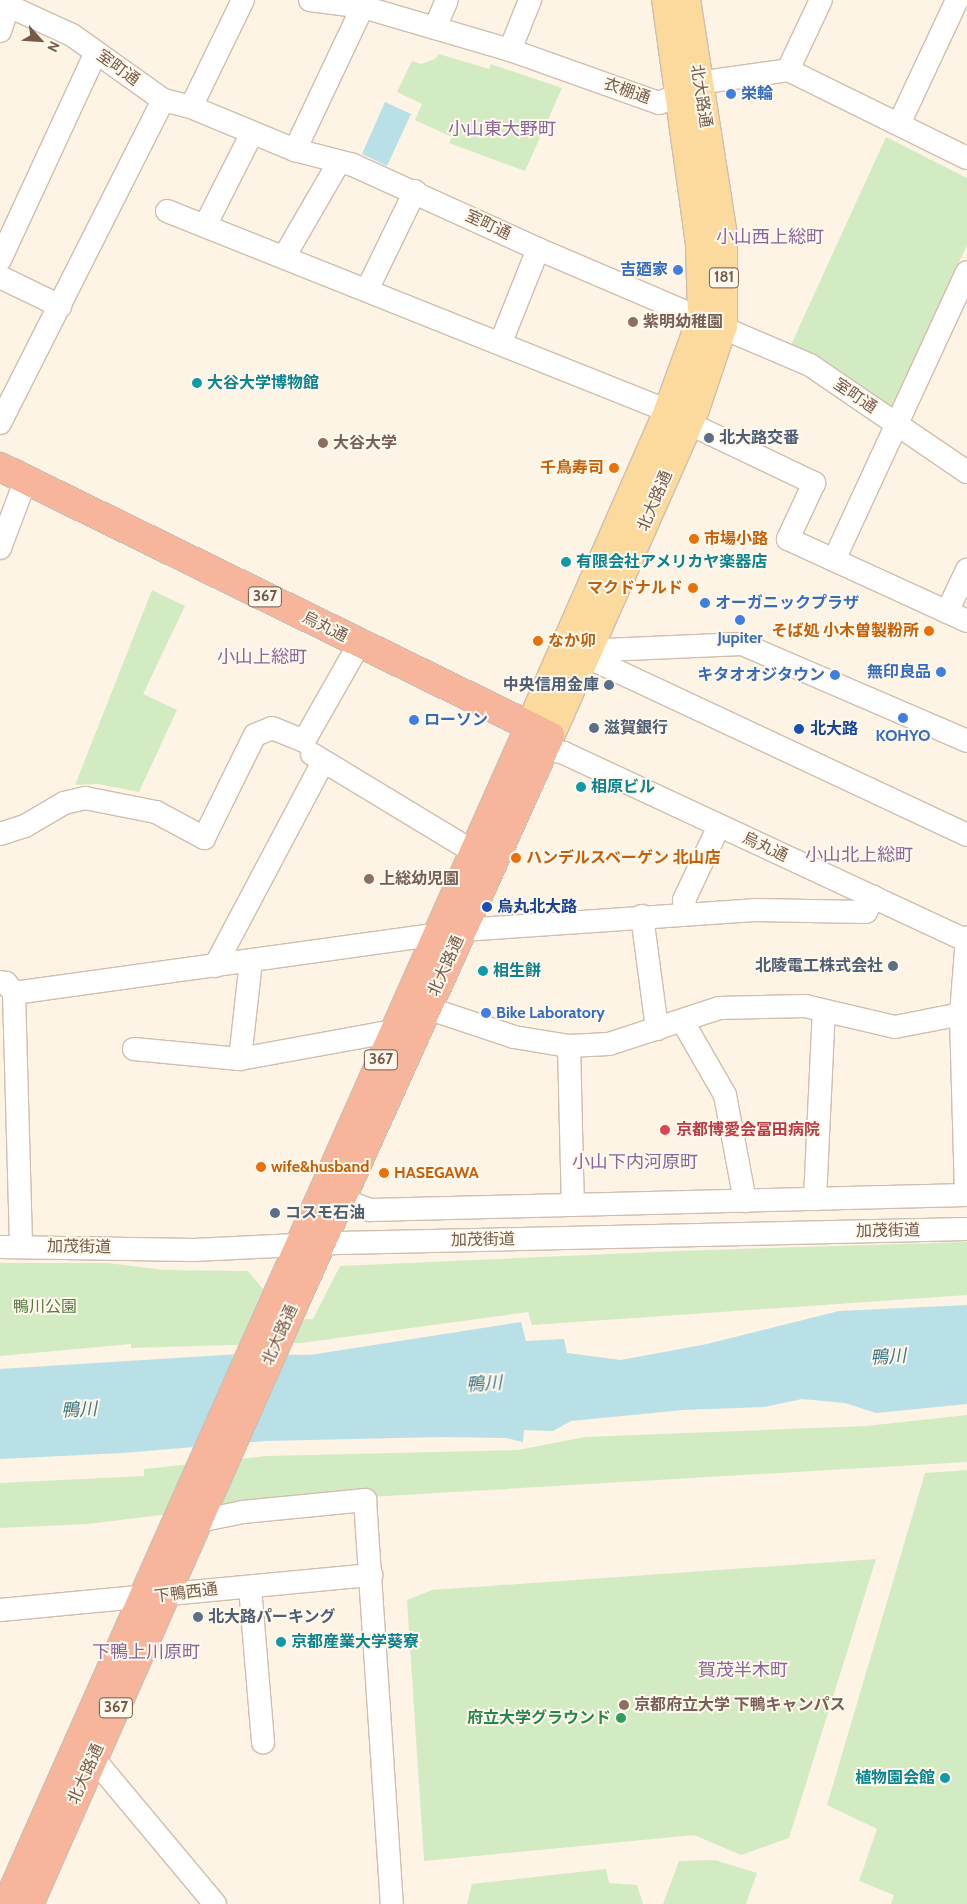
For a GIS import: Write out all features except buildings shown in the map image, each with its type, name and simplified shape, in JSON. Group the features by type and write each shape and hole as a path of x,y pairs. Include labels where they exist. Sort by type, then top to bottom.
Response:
{"highway":[{"name":"烏丸通","path":"0,467 16,487 542,741"},
{"name":"北大路通","path":"309,1246 341,1199 427,1008 474,852 542,741"},
{"name":"北大路通","path":"7,1904 194,1515 309,1246 394,1031 450,932 542,741"},
{"name":"北大路通","path":"29,1904 93,1758 155,1597"}],"main road":[{"name":"北大路通","path":"666,0 690,90"},
{"name":"北大路通","path":"542,741 595,653 713,322 700,244 686,0"},
{"name":"北大路通","path":"542,741 678,417"}],"street":[{"path":"191,107 243,0"},
{"name":"衣棚通","path":"310,0 364,4 435,28 510,50 659,102 712,81 788,70"},
{"path":"435,28 447,0"},
{"path":"510,50 530,0"},
{"path":"820,0 788,70 967,158"},
{"path":"899,124 957,0"},
{"path":"0,31 4,4"},
{"name":"室町通","path":"4,4 72,35 162,100 191,107 251,135 339,162 415,191 538,249 713,322 810,365 967,472"},
{"path":"295,150 364,4"},
{"path":"0,260 96,52"},
{"path":"0,423 162,100"},
{"path":"205,226 251,135"},
{"path":"284,257 339,162"},
{"path":"366,290 415,191"},
{"path":"167,211 501,342 678,417 814,483 788,539 957,616 967,570"},
{"path":"501,342 538,249"},
{"path":"834,560 967,272"},
{"path":"0,277 60,306"},
{"path":"0,548 16,487"},
{"path":"595,653 742,644 967,741"},
{"path":"304,741 355,652"},
{"path":"595,653 967,835"},
{"path":"0,834 25,826 64,803 85,798 156,812 204,838 257,733 278,729 304,741 314,756 323,762 474,852"},
{"name":"烏丸通","path":"542,741 719,826 967,941"},
{"path":"215,966 323,762"},
{"path":"686,913 684,900 719,826"},
{"path":"10,1247 7,987 215,966 450,932 686,913 754,910 866,912 874,897"},
{"path":"642,916 657,1029"},
{"path":"341,1199 370,1210 967,1195 964,1014 967,937"},
{"path":"240,1059 251,961"},
{"path":"427,1008 514,1037 569,1046 609,1044 683,1022 719,1008 805,1006 895,1027 964,1014"},
{"path":"815,1199 824,1011"},
{"path":"683,1022 725,1095 745,1201"},
{"path":"134,1049 240,1059 394,1031"},
{"path":"569,1046 573,1205"},
{"name":"加茂街道","path":"10,1247 194,1250 967,1229"},
{"path":"194,1515 365,1500 392,1904"},
{"name":"下鴨西通","path":"0,1610 155,1597 371,1575"},
{"path":"250,1587 263,1742"},
{"path":"93,1758 207,1900"}],"green space":[{"path":"439,54 489,69 491,64 562,88 525,171 449,143 452,137 415,120 422,104 397,92 412,61 421,64 435,59"},
{"path":"886,137 967,178 967,245 892,407 790,347"},
{"path":"152,590 185,606 143,694 177,710 139,792 98,784 75,785"},
{"name":"鴨川公園","path":"967,1242 967,1295 532,1325 528,1312 301,1343 131,1348 131,1344 0,1356 0,1263 108,1263 163,1270 248,1271 263,1289 249,1321 313,1319 340,1266 677,1251"},
{"path":"967,1415 967,1462 249,1504 88,1524 0,1528 0,1483 144,1476 144,1469 267,1456 518,1450 585,1437 866,1426"},
{"path":"967,1470 967,1904 891,1904 894,1895 859,1881 877,1829 827,1805 925,1473"},
{"name":"府立大学グラウンド","path":"876,1559 789,1838 741,1855 694,1835 424,1861 407,1600 432,1590"},
{"path":"715,1860 757,1873 746,1904 663,1904 679,1861"},
{"path":"606,1869 609,1883 637,1885 643,1904 467,1904 472,1884"}],"water":[{"path":"385,102 411,114 387,166 362,154"},
{"name":"鴨川","path":"967,1305 967,1404 876,1413 845,1403 802,1399 764,1407 683,1410 571,1421 553,1431 524,1430 523,1442 506,1438 440,1437 266,1441 123,1453 0,1459 0,1369 240,1354 310,1355 521,1322 526,1341 564,1339 567,1353 621,1360 707,1344 839,1311"}],"place":[{"name":"栄輪","path":"731,94"},
{"name":"吉廼家","path":"678,270"},
{"name":"紫明幼稚園","path":"633,322"},
{"name":"大谷大学博物館","path":"197,383"},
{"name":"北大路交番","path":"709,438"},
{"name":"大谷大学","path":"323,443"},
{"name":"千鳥寿司","path":"614,468"},
{"name":"市場小路","path":"694,539"},
{"name":"有限会社アメリカヤ楽器店","path":"566,562"},
{"name":"マクドナルド","path":"693,588"},
{"name":"オーガニックプラザ","path":"705,603"},
{"name":"Jupiter","path":"740,620"},
{"name":"そば処 小木曽製粉所","path":"929,631"},
{"name":"なか卯","path":"538,641"},
{"name":"無印良品","path":"941,672"},
{"name":"キタオオジタウン","path":"835,675"},
{"name":"中央信用金庫","path":"609,685"},
{"name":"KOHYO","path":"903,718"},
{"name":"ローソン","path":"414,720"},
{"name":"滋賀銀行","path":"594,728"},
{"name":"北大路","path":"799,729"},
{"name":"相原ビル","path":"581,787"},
{"name":"ハンデルスベーゲン 北山店","path":"516,858"},
{"name":"上総幼児園","path":"369,879"},
{"name":"烏丸北大路","path":"487,907"},
{"name":"北陵電工株式会社","path":"893,966"},
{"name":"相生餅","path":"483,971"},
{"name":"Bike Laboratory","path":"486,1013"},
{"name":"京都博愛会冨田病院","path":"665,1130"},
{"name":"wife&husband","path":"261,1167"},
{"name":"HASEGAWA","path":"384,1173"},
{"name":"コスモ石油","path":"275,1213"},
{"name":"北大路パーキング","path":"198,1617"},
{"name":"京都産業大学葵寮","path":"281,1642"},
{"name":"京都府立大学 下鴨キャンパス","path":"624,1705"},
{"name":"府立大学グラウンド","path":"621,1718"},
{"name":"植物園会館","path":"945,1778"}],"district":[{"name":"小山東大野町","path":"502,129"},
{"name":"小山西上総町","path":"770,237"},
{"name":"小山上総町","path":"262,657"},
{"name":"小山北上総町","path":"859,855"},
{"name":"小山下内河原町","path":"635,1162"},
{"name":"下鴨上川原町","path":"146,1652"},
{"name":"賀茂半木町","path":"743,1670"}]}
